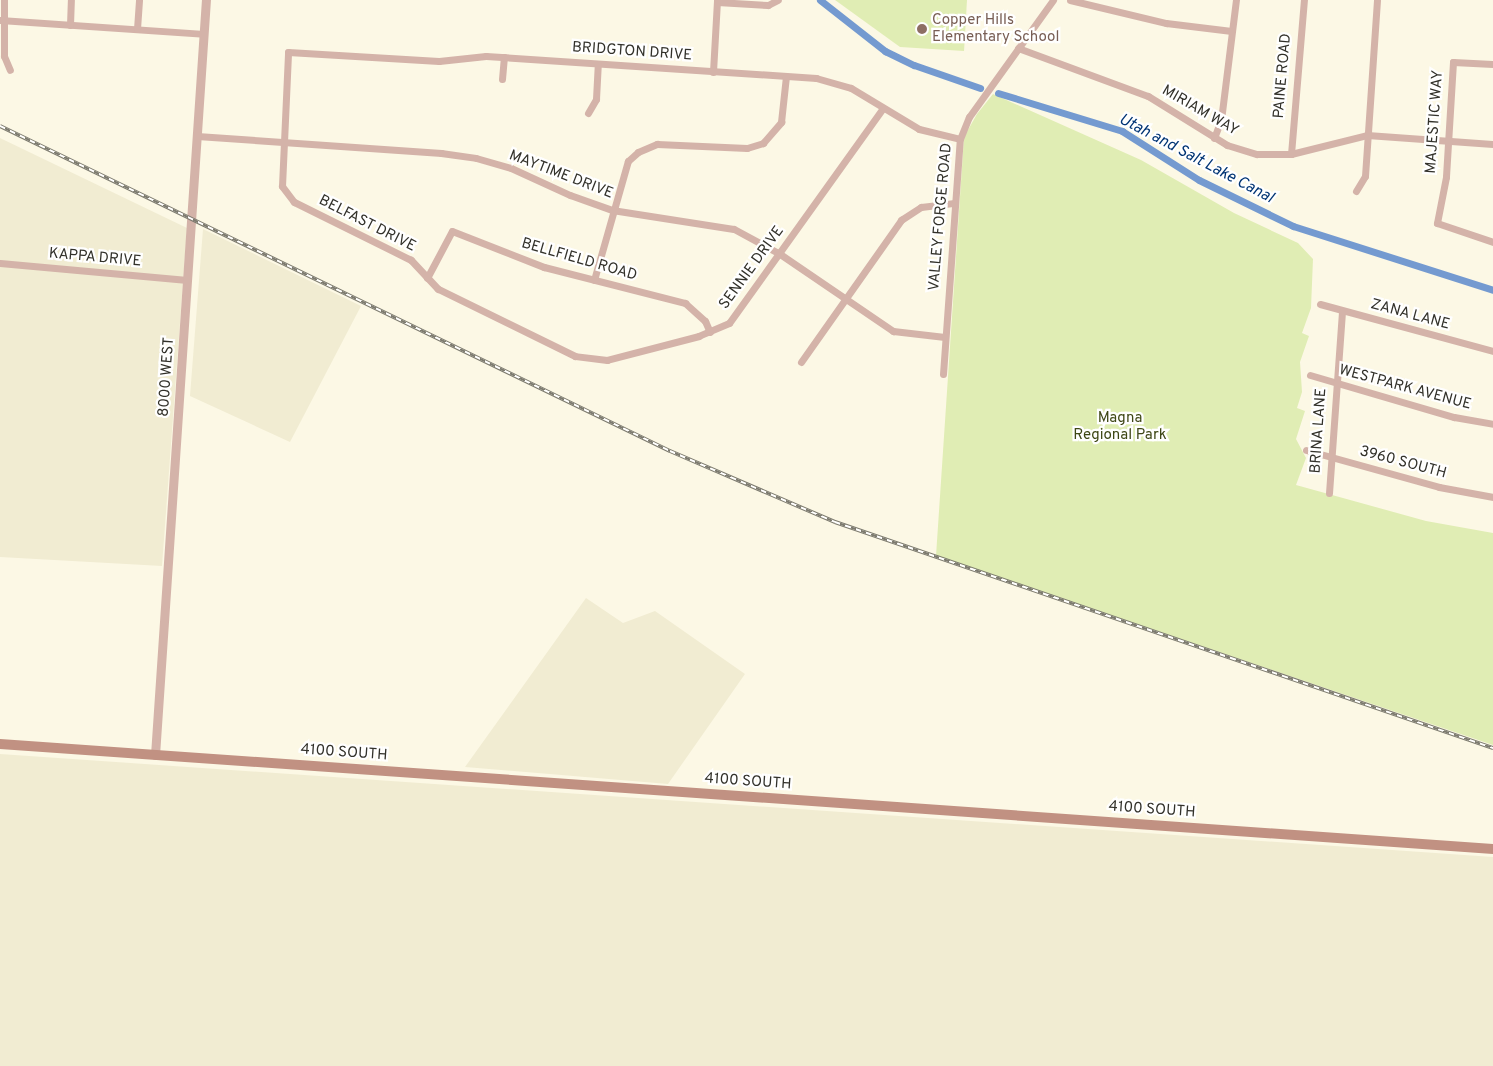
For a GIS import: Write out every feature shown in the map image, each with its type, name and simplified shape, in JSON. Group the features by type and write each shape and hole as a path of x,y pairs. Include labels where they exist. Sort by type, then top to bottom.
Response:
{"main road":[{"name":"4100 SOUTH","path":"0,744 1493,849"}],"street":[{"path":"4,0 2,20 4,56 10,70"},
{"path":"70,25 71,0"},
{"path":"137,29 139,0"},
{"name":"8000 WEST","path":"156,755 206,0"},
{"path":"713,72 717,1 768,5 778,0"},
{"name":"VALLEY FORGE ROAD","path":"943,374 960,139 969,117 1052,0"},
{"path":"1070,0 1158,22 1232,31"},
{"path":"1214,138 1222,120 1236,0"},
{"name":"PAINE ROAD","path":"1291,154 1304,0"},
{"path":"1356,191 1365,176 1377,0"},
{"path":"2,20 204,34"},
{"name":"MIRIAM WAY","path":"1018,48 1148,96 1214,138 1257,154 1291,154 1367,135 1493,144"},
{"name":"BRIDGTON DRIVE","path":"288,52 439,61 466,56 504,57 786,76 834,82 851,88 919,129 960,139"},
{"name":"BELFAST DRIVE","path":"288,52 282,142 282,186 294,202 410,260 438,289 587,360"},
{"path":"502,79 504,57"},
{"name":"MAJESTIC WAY","path":"1493,64 1453,62 1445,185 1437,223 1493,242"},
{"path":"588,113 596,99 598,64"},
{"path":"594,280 612,210 628,161 646,147 671,144 747,148 763,143 781,122 786,76"},
{"name":"SENNIE DRIVE","path":"587,360 607,360 710,332 721,328 735,317 882,108"},
{"name":"MAYTIME DRIVE","path":"197,136 476,158 511,168 612,210 724,226 757,239 893,331 945,337"},
{"path":"801,362 901,220 921,207 954,203"},
{"name":"BELLFIELD ROAD","path":"427,278 452,231 544,267 685,303 705,321 710,332"},
{"name":"KAPPA DRIVE","path":"0,263 187,280"},
{"name":"ZANA LANE","path":"1320,304 1493,351"},
{"name":"BRINA LANE","path":"1329,492 1342,311"},
{"name":"WESTPARK AVENUE","path":"1310,375 1454,417 1493,424"},
{"name":"3960 SOUTH","path":"1306,450 1438,487 1493,497"}],"shaded area":[{"path":"0,138 187,228 162,566 0,557"},
{"path":"203,229 361,306 290,442 190,396"},
{"path":"586,598 623,623 655,611 745,674 668,784 465,767"},
{"path":"0,754 1493,857 1493,1066 0,1066"}],"green space":[{"name":"Copper Hills Elementary School","path":"835,0 967,0 964,51 900,47"},
{"name":"Magna Regional Park","path":"993,94 1141,160 1234,213 1298,243 1313,259 1311,308 1302,333 1309,336 1300,362 1302,392 1297,408 1305,411 1296,439 1306,458 1296,485 1426,521 1493,533 1493,745 936,556 964,137 977,114"}],"waterway":[{"name":"Utah and Salt Lake Canal","path":"820,0 885,51 914,65 980,88"},
{"name":"Utah and Salt Lake Canal","path":"998,93 1122,131 1199,180 1293,226 1493,290"}],"railway":[{"path":"0,126 670,451 835,522 1493,748"}],"place":[{"name":"Copper Hills Elementary School","path":"922,29"}]}
